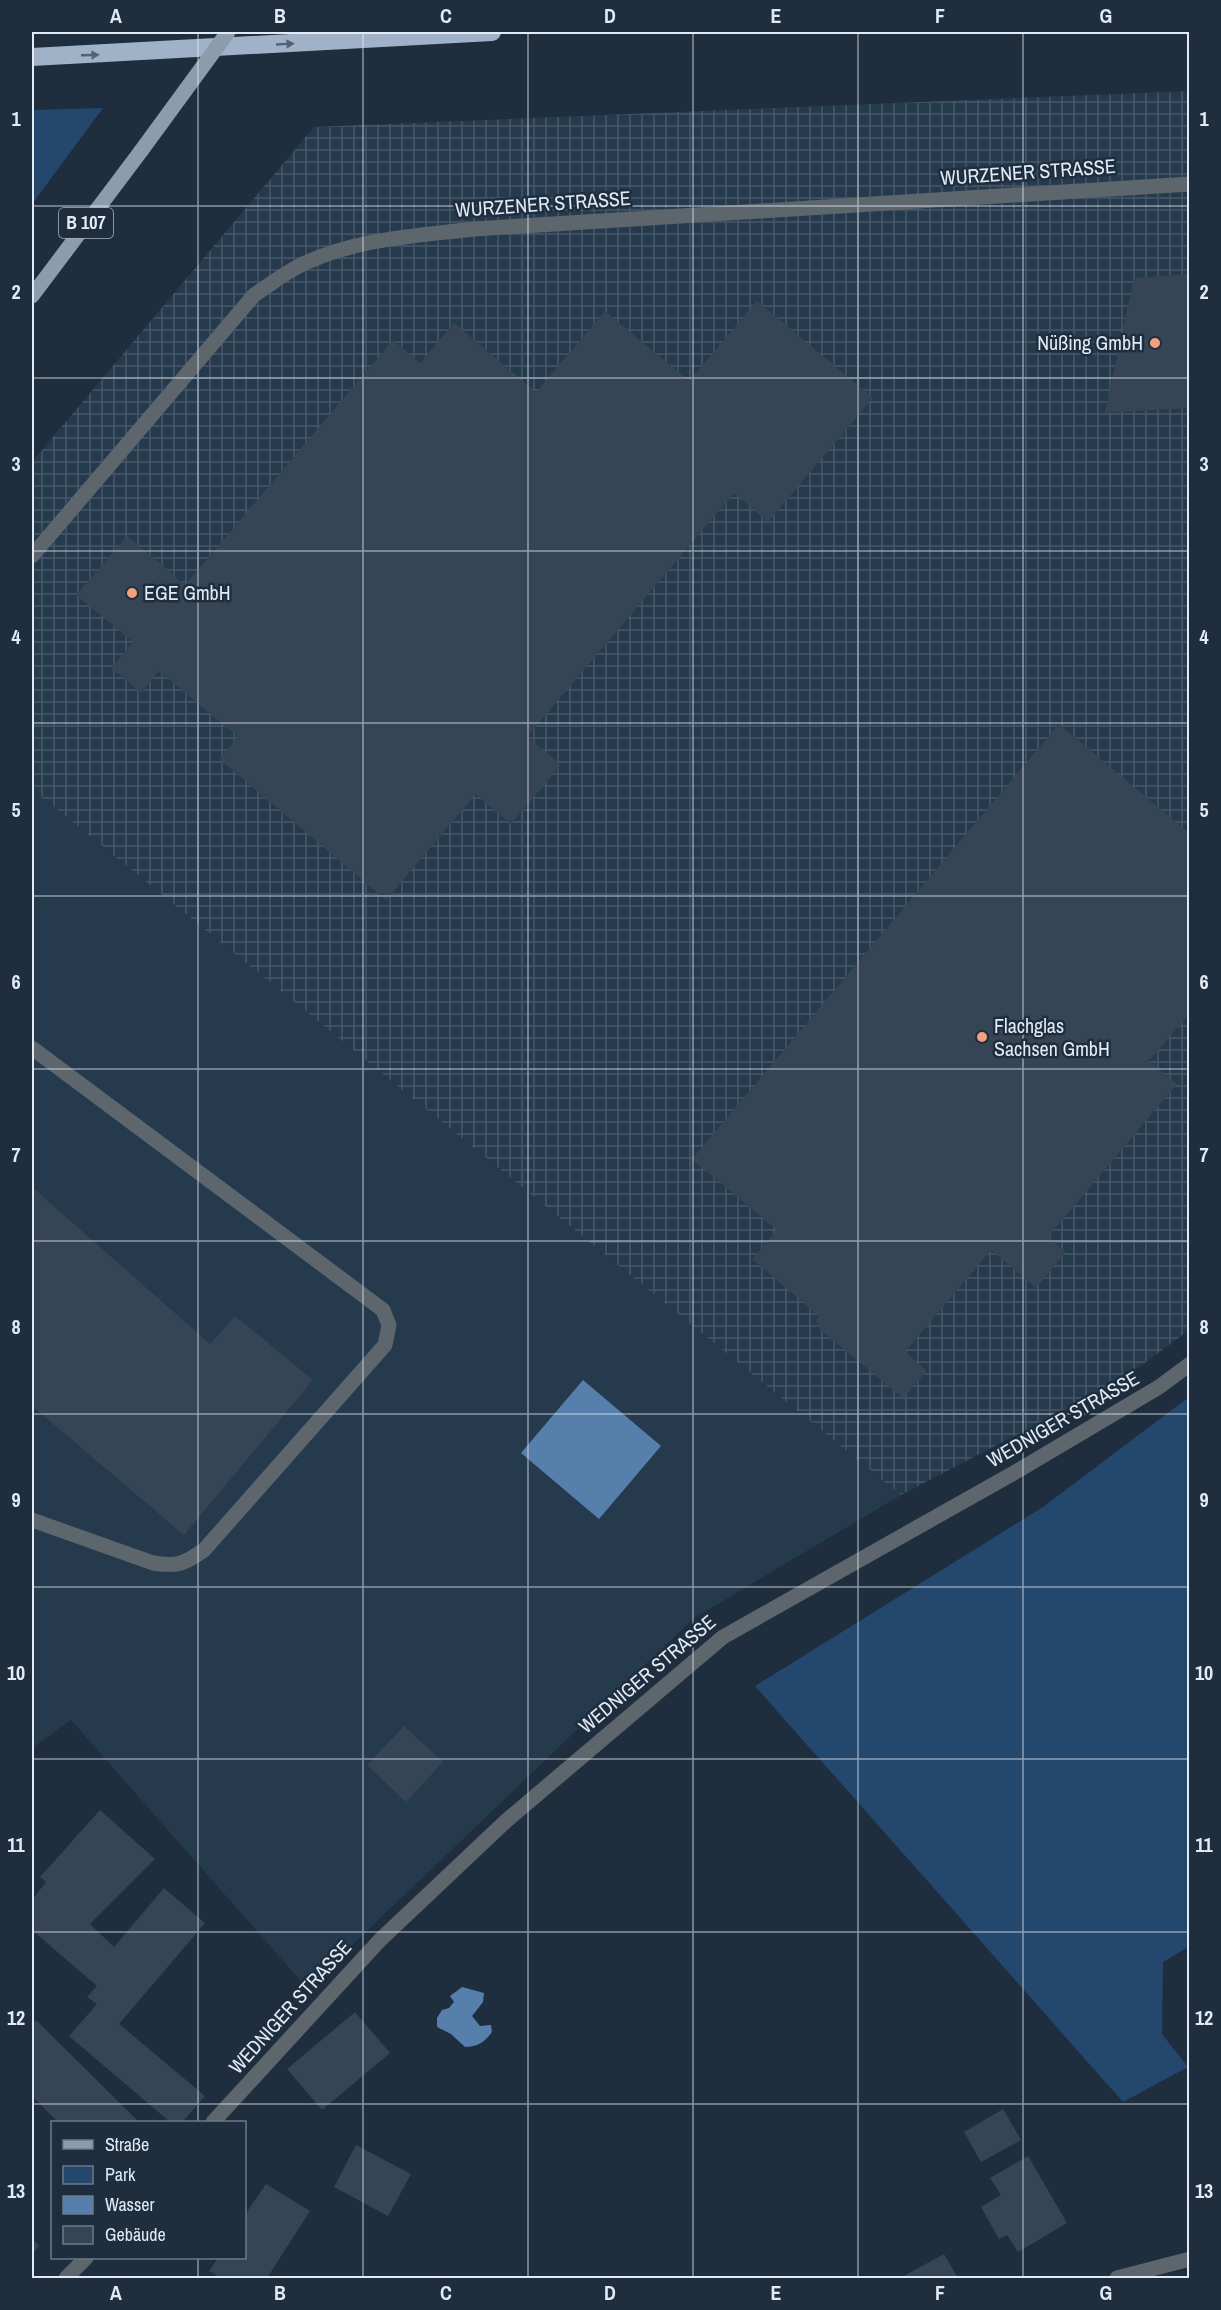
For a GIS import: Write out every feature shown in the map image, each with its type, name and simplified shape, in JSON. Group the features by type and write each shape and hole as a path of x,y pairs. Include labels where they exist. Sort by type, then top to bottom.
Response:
{"highway":[{"path":"32,57 492,32"}],"main road":[{"name":"B 107","path":"32,296 228,32"}],"street":[{"name":"WURZENER STRASSE","path":"32,556 254,295 296,267 336,251 394,238 474,229 1190,184"},
{"path":"32,1048 383,1310 389,1325 385,1345 204,1550 189,1561 173,1567 153,1563 32,1520"},
{"name":"WEDNIGER STRASSE","path":"214,2121 380,1940 506,1821 723,1637 1019,1470 1159,1387 1190,1364"},
{"path":"66,2278 86,2259"},
{"path":"1117,2278 1190,2259"}],"shaded area":[{"path":"1189,91 1189,1330 1122,1380 901,1495 32,789 32,462 314,127"},
{"path":"32,789 901,1495 694,1618 307,1988 71,1720 32,1748"}],"green space":[{"path":"103,108 32,204 32,110"},
{"path":"1189,1397 1190,1946 1163,1962 1162,2034 1188,2067 1123,2102 755,1686 1043,1507"}],"water":[{"path":"583,1380 661,1446 599,1519 521,1453"},
{"path":"462,1987 484,1993 483,2002 472,2016 480,2026 491,2025 492,2032 487,2039 469,2047 465,2047 451,2034 437,2027 437,2018 442,2010 449,2008 454,2002 450,1996"}],"building":[{"name":"Nüßing GmbH","path":"1190,274 1190,408 1105,413 1134,278"},
{"path":"757,301 873,398 768,522 734,493 527,737 561,765 511,824 476,794 386,900 219,759 238,737 159,671 141,693 111,668 133,642 76,595 127,536 185,585 393,340 420,363 454,323 536,392 605,311 689,381"},
{"name":"Flachglas Sachsen GmbH","path":"1059,724 1190,834 1190,1013 1149,1061 1177,1084 1048,1237 1066,1252 1036,1288 991,1250 905,1352 927,1371 903,1398 818,1328 816,1320 819,1316 752,1259 777,1230 692,1159"},
{"path":"32,1187 210,1344 235,1316 313,1380 184,1535 32,1406"},
{"path":"404,1726 443,1762 406,1802 367,1765"},
{"path":"100,1810 155,1859 90,1924 114,1947 164,1888 205,1923 119,2024 205,2096 183,2121 169,2121 69,2036 97,2004 87,1997 97,1986 32,1930 32,1900 46,1882 40,1877"},
{"path":"355,2012 390,2053 322,2110 287,2069"},
{"path":"36,2020 138,2121 57,2121 32,2096 32,2025"},
{"path":"1003,2109 1021,2140 981,2162 964,2132"},
{"path":"356,2145 411,2174 388,2216 334,2187"},
{"path":"1028,2156 1067,2223 1018,2252 1007,2235 999,2239 981,2207 1001,2195 990,2178"},
{"path":"266,2184 310,2211 267,2278 221,2278 209,2271 217,2259 246,2259 246,2213"},
{"path":"32,2239 39,2246 32,2254"},
{"path":"944,2254 958,2278 900,2278"}],"place":[{"name":"Nüßing GmbH","path":"1155,343"},
{"name":"EGE GmbH","path":"132,593"},
{"name":"Flachglas Sachsen GmbH","path":"982,1037"}]}
